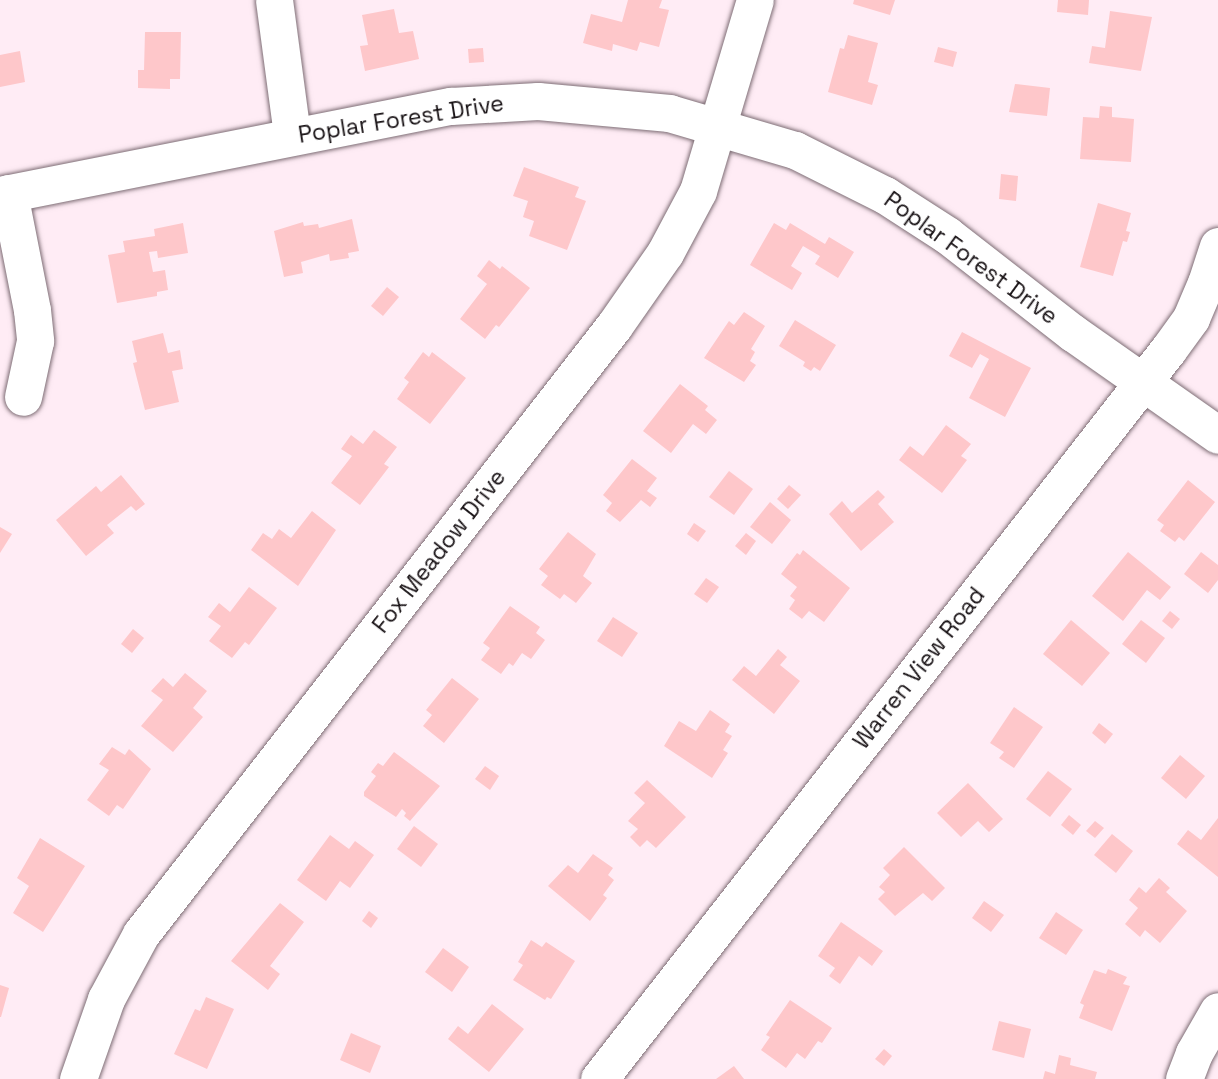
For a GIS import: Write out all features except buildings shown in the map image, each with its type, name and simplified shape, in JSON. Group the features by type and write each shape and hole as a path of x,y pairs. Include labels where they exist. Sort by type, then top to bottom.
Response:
{"street":[{"path":"274,0 292,135"},
{"name":"Fox Meadow Drive","path":"78,1079 106,999 141,934 636,296 682,224 698,191 755,0"},
{"name":"Poplar Forest Drive","path":"5,194 292,135 451,106 509,101 632,107 719,126 795,150 885,195 947,235 1142,383 1218,435"},
{"path":"5,194 32,310 34,341 23,397"},
{"name":"Warren View Road","path":"599,1079 1191,318 1218,246"},
{"path":"1184,1079 1194,1053 1218,1011"}]}
